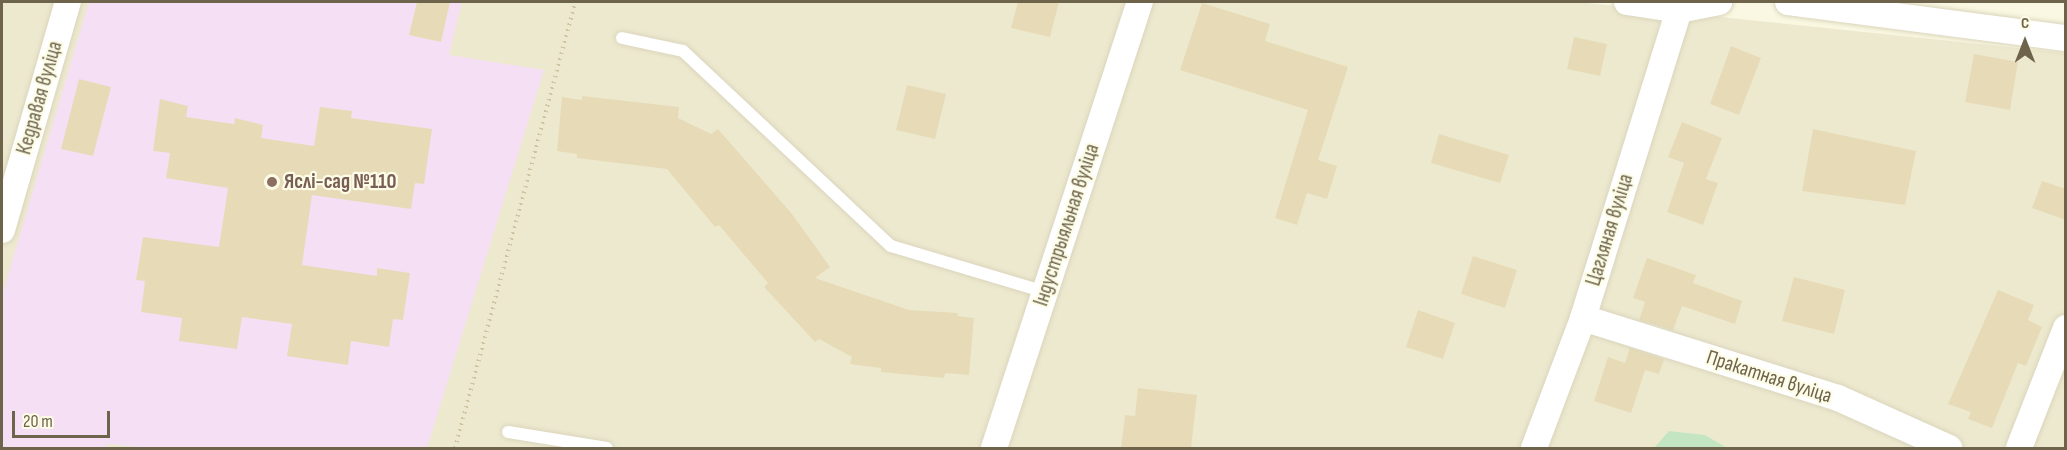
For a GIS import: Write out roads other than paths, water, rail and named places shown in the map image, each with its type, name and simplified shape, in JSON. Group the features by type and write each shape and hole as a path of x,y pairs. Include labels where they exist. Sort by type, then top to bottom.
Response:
{"street":[{"name":"Кедравая вуліца","path":"2,230 68,2"},
{"name":"Індустрыяльная вуліца","path":"994,448 1140,2"},
{"path":"1627,2 1679,10 1719,2"},
{"path":"1788,2 2066,38"},
{"name":"Цагляная вуліца","path":"1534,448 1583,318 1679,10"},
{"name":"Пракатная вуліца","path":"1583,318 1838,398 1949,448"},
{"path":"2019,448 2066,328"}],"lane":[{"path":"622,38 683,51 891,246 1045,292"},
{"path":"508,432 607,448"}],"place":[{"name":"Яслі-сад №110","path":"272,182"}]}
